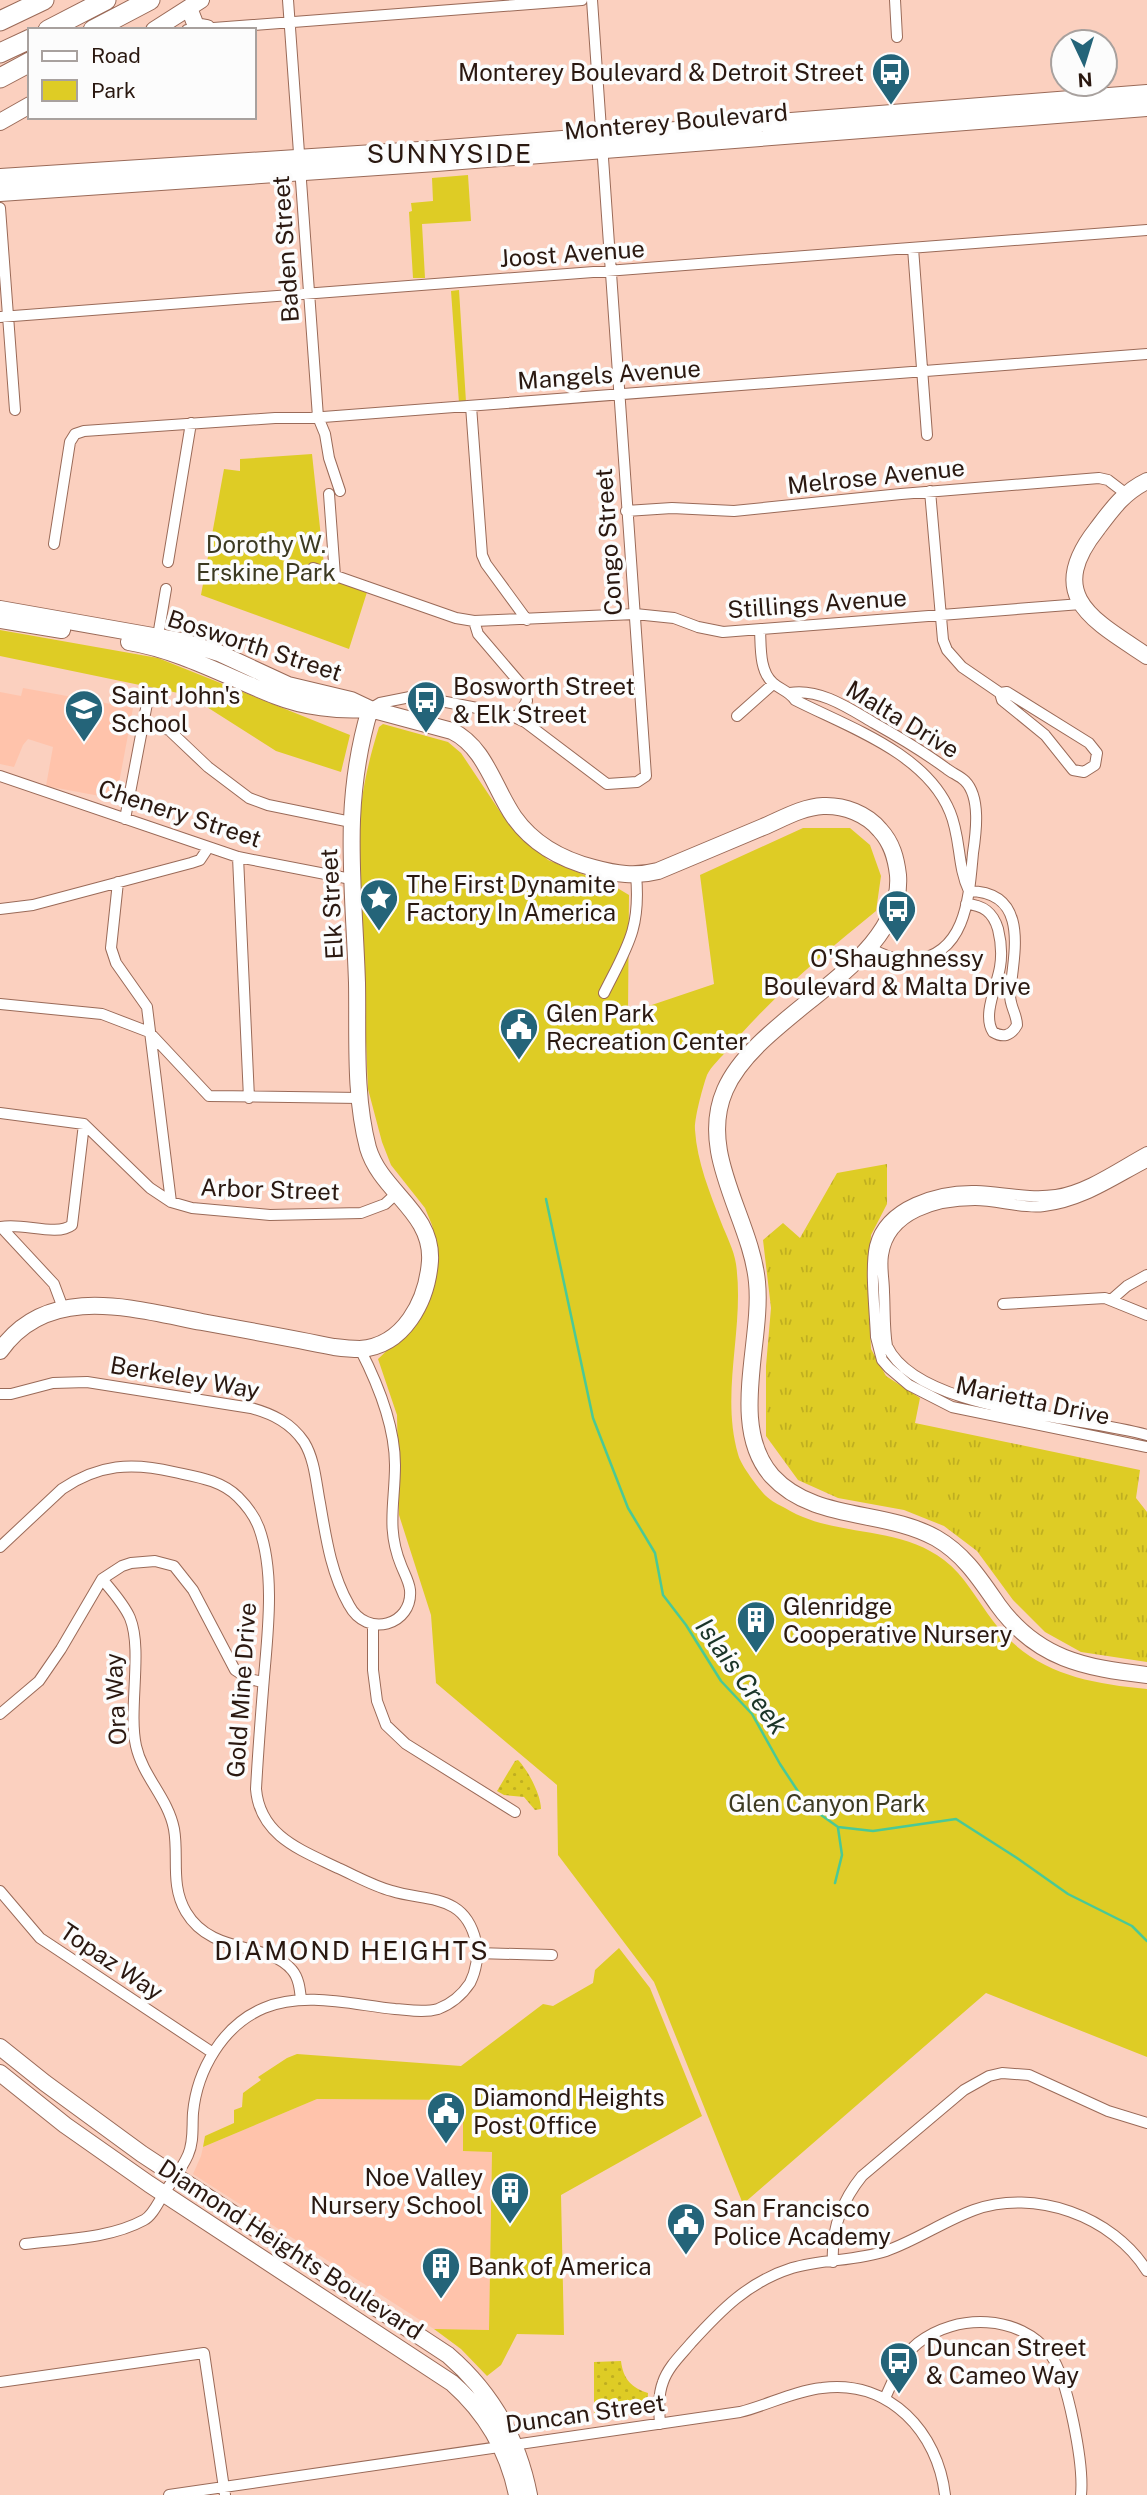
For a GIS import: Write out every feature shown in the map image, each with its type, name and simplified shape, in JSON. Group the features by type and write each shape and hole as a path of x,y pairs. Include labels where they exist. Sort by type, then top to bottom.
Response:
{"highway":[{"path":"0,21 44,0"},
{"path":"52,28 106,0"},
{"path":"97,28 150,0"},
{"path":"0,53 28,40"},
{"path":"0,78 28,63"}],"main road":[{"path":"195,4 196,26 207,28"},
{"path":"158,28 195,4"},
{"name":"Monterey Boulevard","path":"0,177 300,163 602,142 1049,107 1147,93"},
{"path":"0,122 28,106"},
{"name":"Monterey Boulevard","path":"1049,107 1147,108"},
{"name":"Monterey Boulevard","path":"0,193 300,163"},
{"path":"1145,652 1097,620 1081,604 1073,572 1083,546 1125,494 1147,481"},
{"name":"Bosworth Street","path":"0,609 158,636 200,646 288,685 351,700 370,709 442,728 461,736 480,756 514,817 553,852 578,864 614,873 636,875"},
{"name":"Bosworth Street","path":"0,620 155,647 195,660 283,698 345,710 370,709"},
{"path":"283,698 293,706 365,727"},
{"name":"Elk Street","path":"360,1098 351,821 355,777 370,709"},
{"path":"636,875 658,871 801,811 823,806 854,811 870,820 884,834 893,850 899,887 892,913 883,930 869,947 743,1062 730,1078 719,1107 717,1138 720,1159 749,1241 756,1270 758,1302 750,1418 755,1448 771,1475 804,1500 906,1525 942,1542 975,1571 1013,1622 1028,1637 1054,1654 1095,1668 1147,1675"},
{"path":"0,1351 7,1341 25,1326 50,1312 96,1305 124,1307 334,1347 360,1349 382,1343 400,1332 414,1315 423,1294 430,1264 429,1241 419,1218 383,1177 372,1158 360,1098"},
{"name":"Diamond Heights Boulevard","path":"0,2047 78,2108 176,2176 448,2355 491,2400 510,2432 510,2469 517,2495"},
{"name":"Diamond Heights Boulevard","path":"0,2073 65,2125 164,2194 440,2373 475,2406 508,2446 529,2495"}],"street":[{"name":"Baden Street","path":"288,0 318,417 325,434 334,493 335,576"},
{"path":"207,28 582,0"},
{"name":"Congo Street","path":"370,709 380,703 415,696 517,717 604,782 617,784 643,779 647,772 626,511 592,0"},
{"path":"895,0 897,37"},
{"path":"0,208 4,317 15,410"},
{"name":"Joost Avenue","path":"4,317 1147,230"},
{"path":"913,248 927,435"},
{"name":"Mangels Avenue","path":"54,544 70,442 75,434 84,431 471,406 1147,354"},
{"path":"471,406 482,555 527,620"},
{"path":"168,562 191,424"},
{"name":"Melrose Avenue","path":"626,511 672,508 734,511 930,491 1099,478 1108,480 1125,494"},
{"path":"930,491 943,640 954,659 1000,693 1002,700 1045,735 1073,769 1084,772 1095,765 1097,753 1089,743 1007,692 1000,693"},
{"name":"Stillings Avenue","path":"313,568 456,618 474,621 635,614 674,618 709,630 760,630 1081,604"},
{"path":"158,636 166,589"},
{"path":"474,621 478,634 525,689 527,701 517,717"},
{"path":"737,716 773,684 765,671 760,630"},
{"name":"Malta Drive","path":"773,684 790,693 795,700 893,750 922,771 949,808 959,839 960,869 969,891"},
{"name":"Malta Drive","path":"790,693 801,691 815,694 853,711 914,746 965,781 971,791 975,813 975,841 969,891 954,937 937,954 909,960 888,957 869,947"},
{"path":"125,819 149,693"},
{"path":"144,723 169,730 208,767 248,798 268,805 351,821"},
{"name":"Chenery Street","path":"0,776 238,857 351,879"},
{"path":"0,909 33,905 200,860 208,848"},
{"path":"238,857 249,1098"},
{"path":"604,993 635,926 638,900 636,875"},
{"path":"118,882 111,948 116,962 147,1007 171,1202"},
{"path":"966,904 986,909 995,919 998,929 1000,968 989,1022 993,1032 1004,1036 1010,1034 1017,1025 1010,1001 1016,956 1013,925 1004,902 996,895 986,891 969,891"},
{"path":"0,1004 102,1014 149,1032 209,1096 360,1098"},
{"path":"0,1113 84,1124 72,1225 63,1230 17,1225 1,1227"},
{"name":"Arbor Street","path":"84,1124 150,1188 171,1202 192,1208 320,1216 373,1210 397,1193"},
{"path":"890,1226 895,1215 918,1201 951,1193 972,1191 1023,1196 1058,1195 1091,1182 1147,1152"},
{"path":"890,1226 920,1210 954,1202 992,1201 1041,1207 1059,1204 1077,1199 1147,1162"},
{"name":"Marietta Drive","path":"890,1226 883,1257 886,1336 891,1354 905,1369 943,1389 974,1401 1147,1435"},
{"name":"Marietta Drive","path":"890,1226 877,1240 874,1250 876,1336 882,1360 909,1385 943,1404 968,1412 1147,1447"},
{"path":"1,1227 54,1284 63,1308"},
{"path":"1111,1300 1127,1286 1147,1275"},
{"path":"1003,1304 1111,1300 1147,1315"},
{"path":"360,1349 379,1391 390,1429 395,1465 391,1510 392,1538 410,1589 406,1608 399,1616 382,1625 373,1625 373,1671 377,1701 386,1725 406,1744 515,1812"},
{"name":"Berkeley Way","path":"0,1394 11,1394 53,1383 87,1382 251,1408 277,1417 296,1432 310,1455 334,1571 355,1615 373,1625"},
{"name":"Gold Mine Drive","path":"0,1546 62,1489 96,1472 138,1465 211,1480 238,1497 255,1520 263,1542 269,1601 256,1789 260,1811 272,1830 294,1847 383,1889 440,1900 449,1905 465,1919 472,1931 477,1953"},
{"path":"0,1714 39,1681 61,1650 102,1579 131,1563 155,1561 174,1566 193,1590 235,1670 249,1679 264,1682"},
{"name":"Ora Way","path":"102,1579 130,1619 134,1656 136,1744 140,1759 171,1816 175,1842 176,1887 185,1910 203,1932 217,1940 283,1962 292,1970 297,1980 301,2000"},
{"name":"Topaz Way","path":"0,1891 40,1938 213,2053"},
{"path":"25,2244 114,2233 147,2219 189,2154 196,2095 206,2066 224,2038 249,2016 276,2004 301,2000 412,2011 437,2009 458,1997 466,1988 473,1977 477,1953 552,1955"},
{"path":"833,2262 833,2232 838,2217 852,2188 862,2176 964,2090 989,2076 1009,2073 1029,2075 1108,2111 1147,2123"},
{"path":"660,2424 660,2391 669,2370 732,2300 761,2281 778,2274 795,2268 889,2250 971,2211 1022,2202 1059,2208 1093,2222 1122,2242 1147,2271"},
{"path":"885,2398 909,2352 929,2336 971,2322 999,2323 1018,2329 1035,2339 1052,2356 1066,2386 1081,2495"},
{"path":"0,2382 204,2353 224,2491"},
{"name":"Duncan Street","path":"169,2495 224,2491 740,2412 793,2394 826,2387 856,2389 885,2398 906,2414 925,2435 940,2465 945,2495"}],"shaded area":[{"name":"Saint John's School","path":"23,688 133,708 116,799 46,786 53,747 28,739 14,767 0,764 0,692 21,696"},
{"path":"317,2099 464,2100 492,2152 489,2330 434,2329 193,2174 203,2147"}],"green space":[{"path":"468,175 471,221 422,224 425,278 413,278 409,212 412,211 411,203 433,201 432,178"},
{"path":"459,290 466,402 459,403 451,291"},
{"name":"Dorothy W. Erskine Park","path":"312,454 325,574 368,589 349,649 201,595 224,469 240,471 240,459"},
{"path":"0,630 158,658 350,735 341,772 276,751 188,695 0,656"},
{"name":"Glen Canyon Park","path":"383,724 448,742 461,753 501,813 548,860 629,895 628,1013 714,984 700,875 803,828 850,828 870,845 881,876 876,911 799,977 745,1030 707,1075 697,1111 695,1130 701,1166 736,1264 738,1312 731,1407 738,1454 759,1487 768,1498 780,1506 823,1524 906,1541 944,1560 965,1581 1008,1639 1043,1664 1082,1679 1147,1689 1147,2057 986,1993 743,2204 654,1982 558,1855 557,1785 436,1683 431,1615 399,1515 397,1415 378,1359 422,1314 428,1300 437,1247 425,1208 391,1165 368,1089 358,852 366,774 379,727"},
{"path":"887,1164 887,1204 871,1235 868,1288 871,1349 886,1376 920,1398 915,1423 1140,1470 1136,1498 1147,1512 1147,1662 1081,1652 1045,1632 1013,1600 977,1551 944,1526 904,1510 838,1498 798,1480 766,1436 766,1366 771,1308 763,1240 783,1223 800,1238 837,1173"},
{"path":"518,1760 533,1783 541,1809 535,1810 524,1797 504,1795 497,1791"},
{"path":"619,1948 650,1988 702,2116 561,2195 564,2335 517,2334 501,2365 487,2376 461,2349 434,2329 489,2330 492,2152 463,2151 463,2100 317,2099 203,2147 205,2136 234,2123 234,2110 242,2107 243,2093 261,2080 258,2077 287,2058 297,2054 461,2066 543,2004 553,2006 593,1983 595,1970"},
{"path":"621,2361 629,2382 648,2393 647,2408 640,2413 594,2419 594,2362"}],"waterway":[{"name":"Islais Creek","path":"546,1199 593,1418 628,1508 655,1553 663,1595 686,1625 721,1681 752,1714 807,1805 838,1827 873,1831 956,1819 1068,1894 1132,1926 1147,1941"},
{"path":"835,1883 842,1855 838,1828"}],"place":[{"name":"Monterey Boulevard & Detroit Street","path":"891,106"},
{"name":"Bosworth Street & Elk Street","path":"426,734"},
{"name":"Saint John's School","path":"84,743"},
{"name":"The First Dynamite Factory In America","path":"379,932"},
{"name":"O'Shaughnessy Boulevard & Malta Drive","path":"897,943"},
{"name":"Glen Park Recreation Center","path":"519,1061"},
{"name":"Glenridge Cooperative Nursery","path":"756,1654"},
{"name":"Diamond Heights Post Office","path":"446,2145"},
{"name":"Noe Valley Nursery School","path":"510,2225"},
{"name":"San Francisco Police Academy","path":"686,2256"},
{"name":"Bank of America","path":"441,2300"},
{"name":"Duncan Street & Cameo Way","path":"899,2395"}],"district":[{"name":"SUNNYSIDE","path":"450,153"},
{"name":"DIAMOND HEIGHTS","path":"352,1950"}]}
